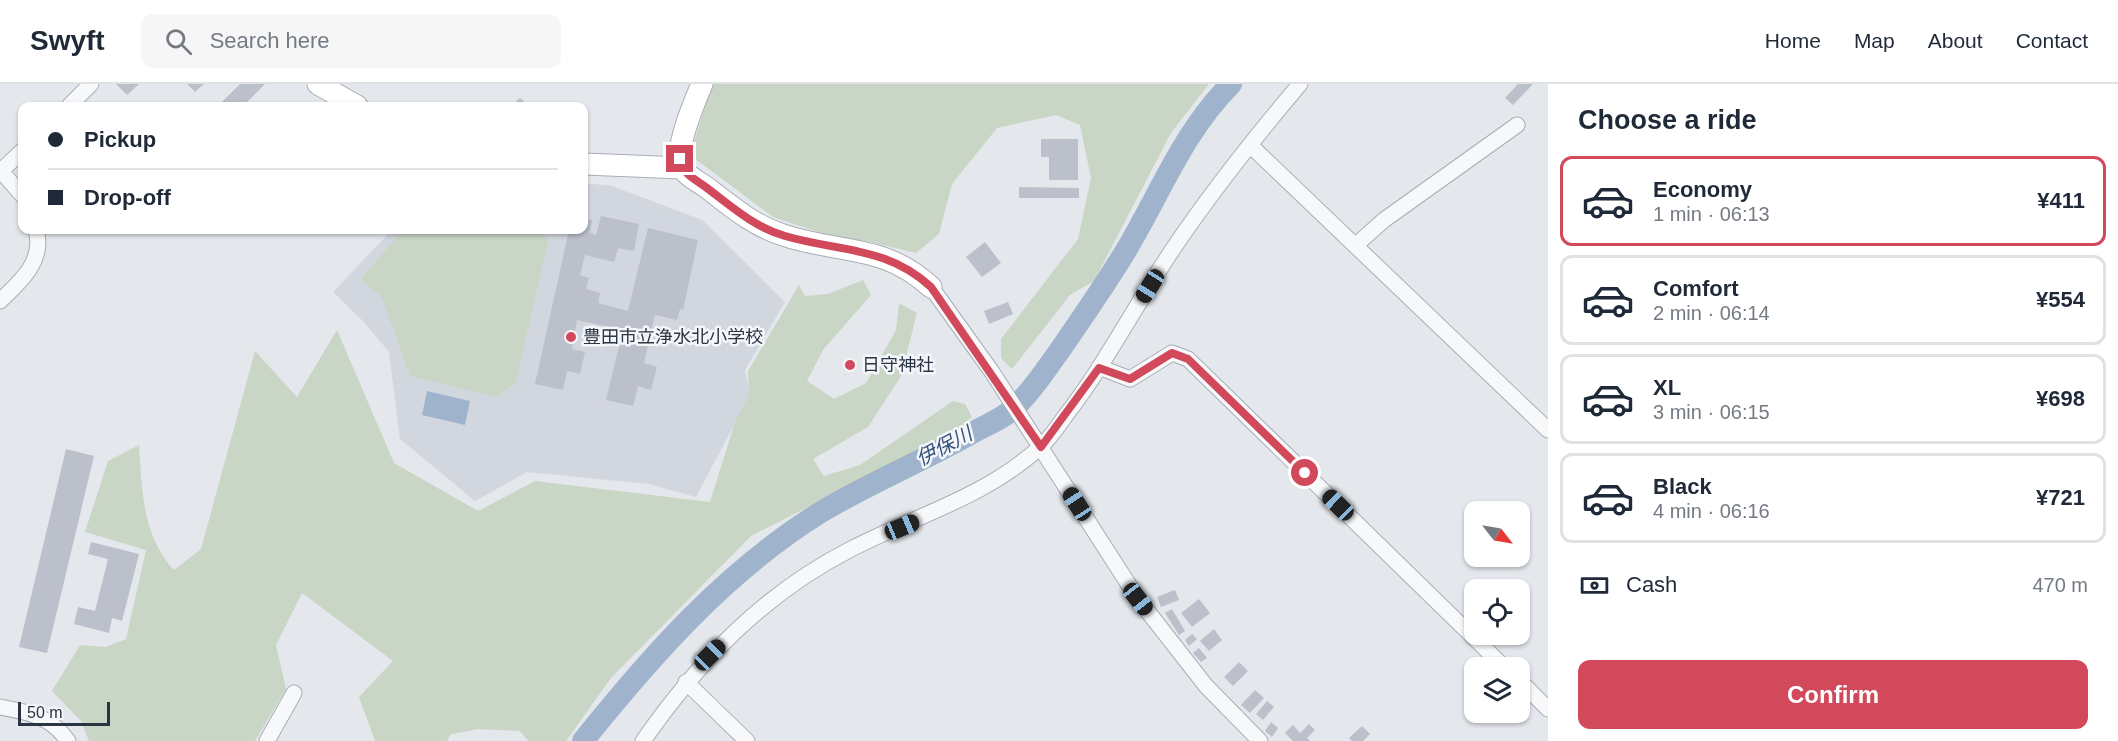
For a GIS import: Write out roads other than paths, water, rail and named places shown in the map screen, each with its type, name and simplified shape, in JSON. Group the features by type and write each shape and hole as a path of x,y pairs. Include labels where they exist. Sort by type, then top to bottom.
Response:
{"street":[{"path":"73,102 91,84"},
{"path":"318,84 350,102"},
{"path":"682,168 681,147 702,84"},
{"path":"643,741 686,682 734,631 782,592 852,548 980,490 1038,442 1099,368 1175,246 1300,84"},
{"path":"1356,245 1384,220 1517,124"},
{"path":"1251,146 1548,430"},
{"path":"18,155 1,170 18,190"},
{"path":"588,164 682,168 737,212 763,227 785,236 894,261 912,270 931,287 992,372 1138,599 1206,686 1260,741"},
{"path":"0,302 22,280 32,266 38,243 37,234"},
{"path":"1099,368 1130,379 1172,353 1188,359 1494,657"},
{"path":"686,682 747,741"},
{"path":"1530,691 1548,709"},
{"path":"267,741 294,693"},
{"path":"0,707 46,718 61,730 68,741"}],"water":[{"path":"427,391 470,401 465,425 422,415"}],"waterway":[{"name":"伊保川","path":"583,741 636,677 692,616 753,561 786,535 858,491 995,421 1022,400 1060,350 1110,277 1199,122 1231,84"}],"place":[{"name":"豊田市立浄水北小学校","path":"571,337"},
{"name":"日守神社","path":"850,365"}]}
